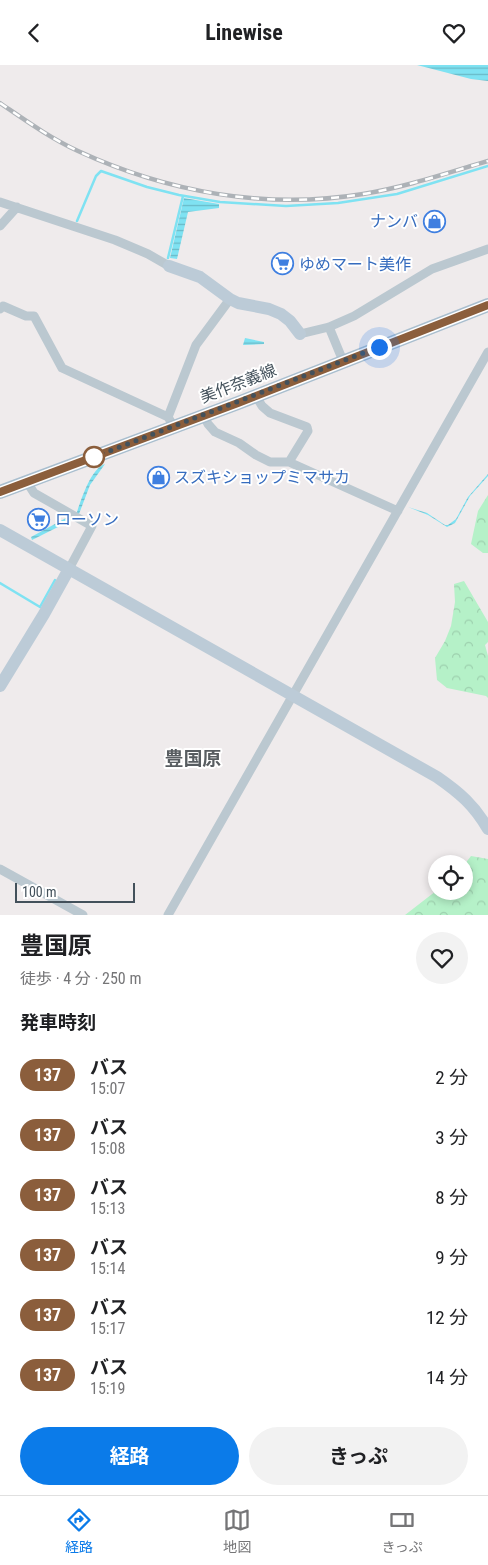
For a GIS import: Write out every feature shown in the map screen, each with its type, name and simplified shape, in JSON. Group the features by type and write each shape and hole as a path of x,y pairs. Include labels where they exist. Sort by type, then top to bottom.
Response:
{"main road":[{"name":"美作奈義線","path":"0,492 171,422 204,416 488,305"}],"street":[{"path":"0,202 115,240 148,254 169,266 200,277 238,303 269,309 281,314 290,321 300,334 329,327 354,316 432,269 488,249"},
{"path":"0,226 17,207"},
{"path":"0,309 3,306 26,316 34,316 62,368 171,422 196,345 230,299"},
{"path":"329,327 343,361"},
{"path":"168,915 488,352"},
{"path":"256,395 262,406 270,413 307,427 308,431 289,462"},
{"path":"204,416 215,432 239,443 270,462 289,462 398,511"},
{"path":"2,679 44,614 92,526 34,493 27,482"},
{"path":"0,530 437,777 458,791 477,810 488,829"},
{"path":"0,869 83,915"}],"green space":[{"path":"488,495 488,553 483,553 471,544 478,511"},
{"path":"464,581 488,622 488,642 485,645 488,656 488,698 447,688 437,680 435,658 451,626 455,602 454,584"},
{"path":"473,856 488,859 488,915 405,915 428,897 428,900 473,900"}],"water":[{"path":"417,65 488,65 488,81 471,79"},
{"path":"184,198 219,204 219,208 188,212 177,259 170,258"},
{"path":"245,338 264,342 264,344 243,345"},
{"path":"105,464 90,485 79,514 72,520 32,540 31,537 77,512 95,471"},
{"path":"488,474 470,496 455,523 447,527 428,515 408,507 427,513 448,525 456,519 468,497"}],"waterway":[{"path":"77,221 96,176 101,171 147,187 179,195 220,202 286,206 338,203 397,194 488,166"},
{"path":"168,258 183,196"},
{"path":"0,583 40,607 55,580"}],"railway":[{"path":"0,103 38,129 78,151 146,177 181,187 217,194 290,200 363,194 411,184 488,161"}],"bus line":[{"name":"137","path":"0,492 238,403 488,305"}],"place":[{"name":"ナンバ","path":"434,221"},
{"name":"ゆめマート美作","path":"283,264"},
{"name":"スズキショップミマサカ","path":"158,477"},
{"name":"ローソン","path":"39,519"}],"district":[{"name":"豊国原","path":"193,758"}],"route":[{"path":"94,457 379,347"}]}
